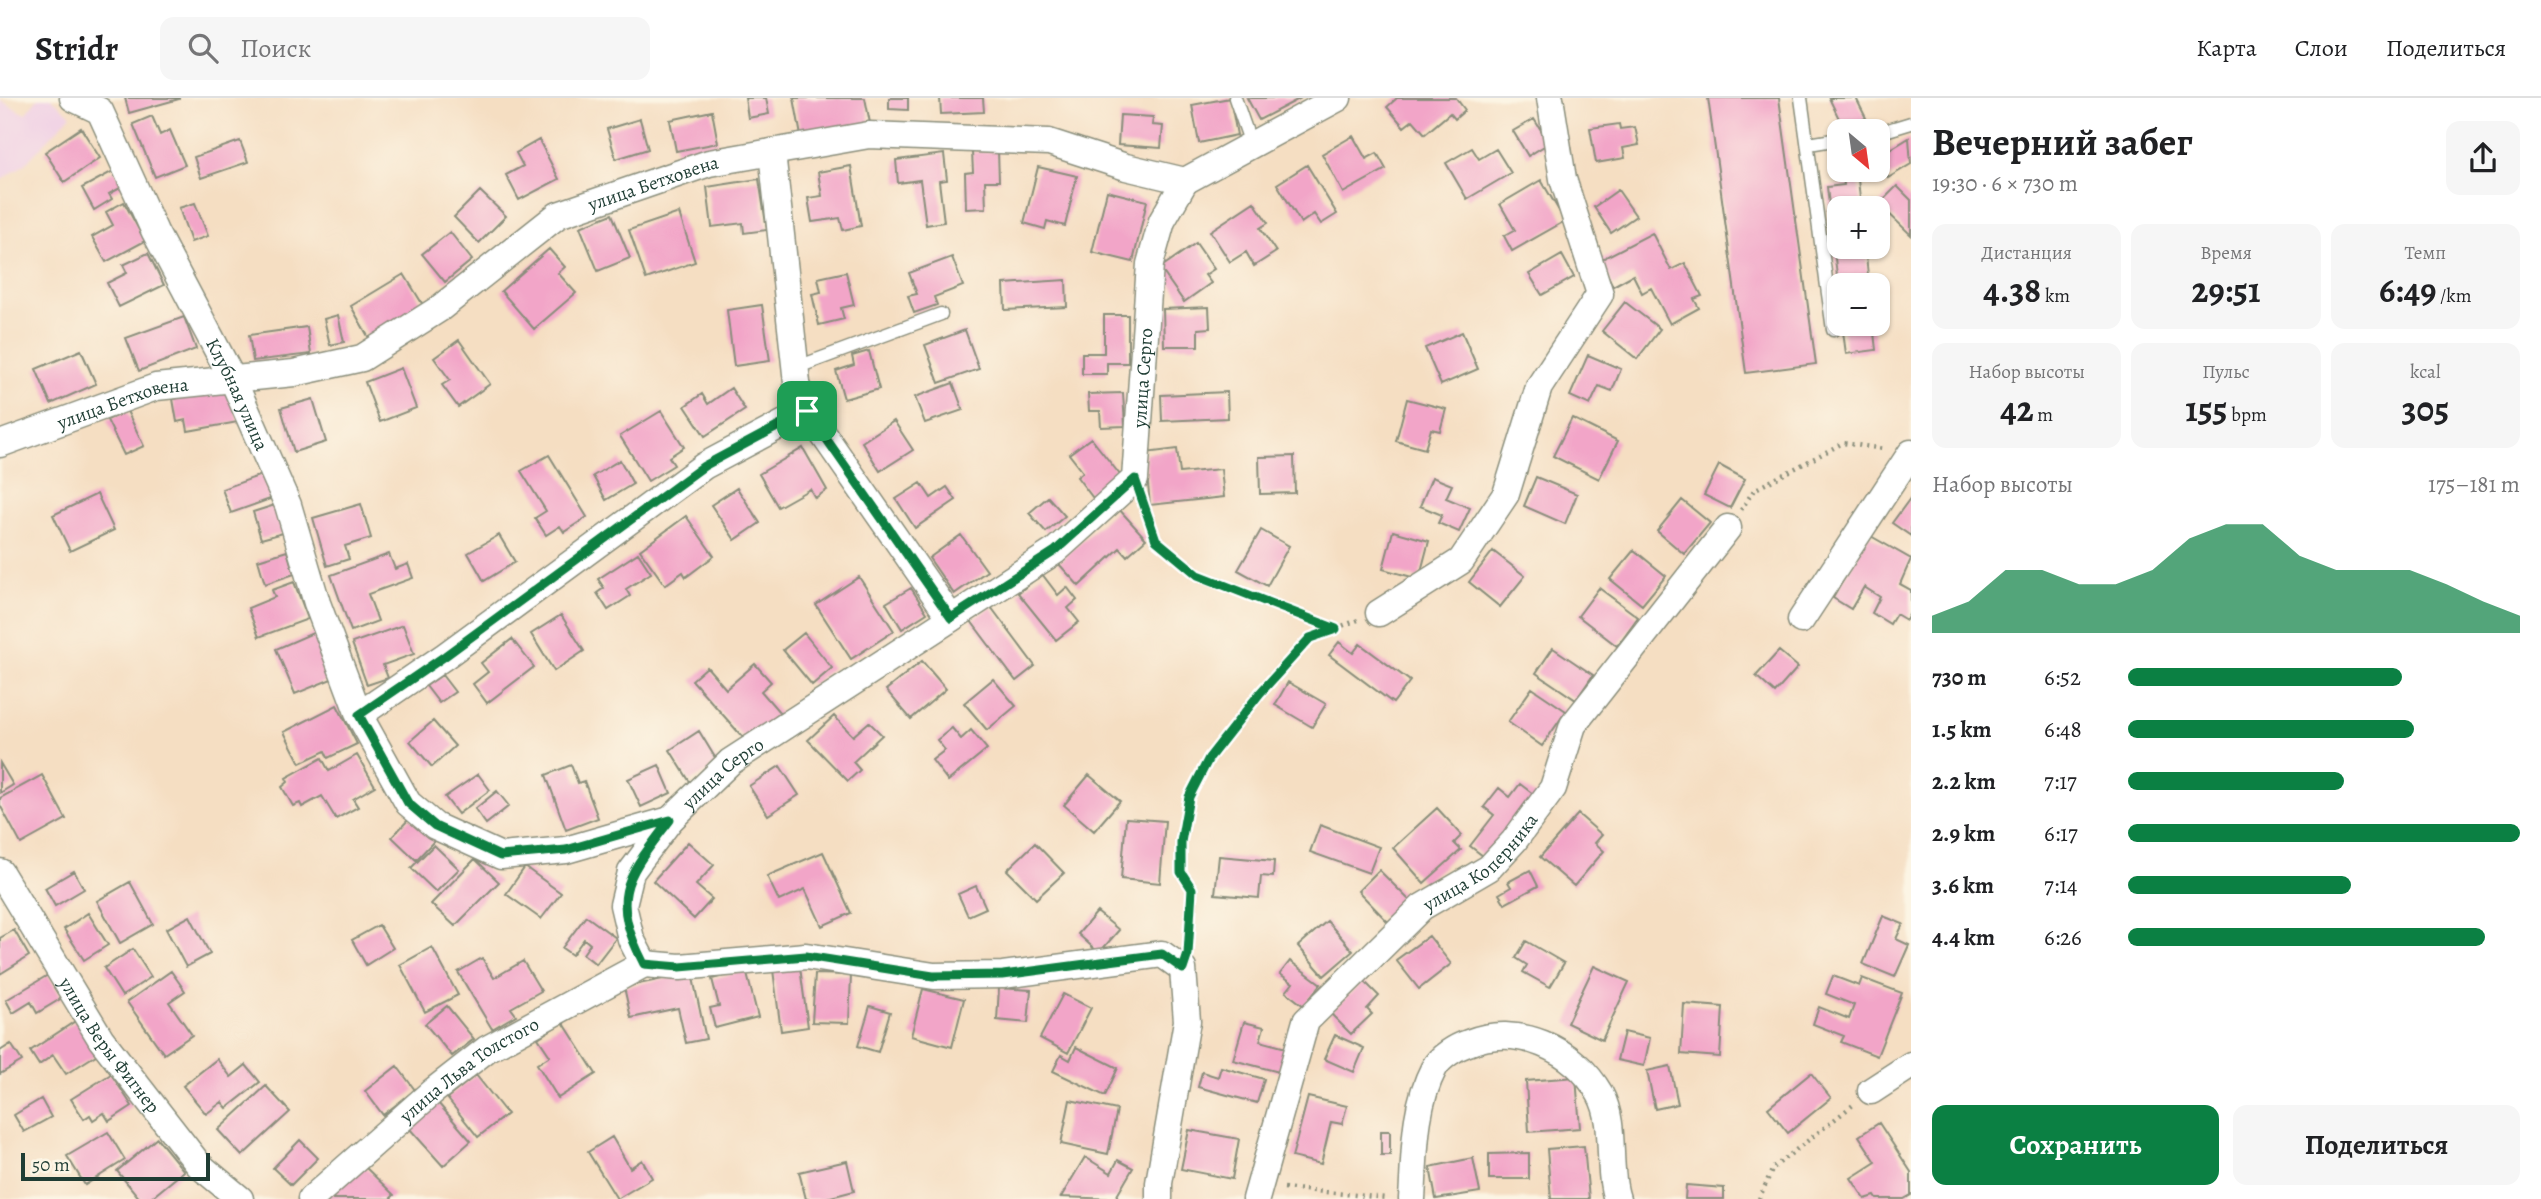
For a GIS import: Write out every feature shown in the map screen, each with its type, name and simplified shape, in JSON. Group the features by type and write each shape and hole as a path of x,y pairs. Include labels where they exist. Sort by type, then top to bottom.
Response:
{"street":[{"name":"Клубная улица","path":"73,98 98,105 156,232 232,378 288,505 317,603 359,715 408,803 435,826 500,856 566,850 670,820"},
{"path":"1185,181 1338,98"},
{"path":"1379,612 1461,561 1506,494 1539,387 1600,294 1563,179 1550,98"},
{"name":"улица Бетховена","path":"0,444 156,387 295,373 362,358 439,309 558,215 709,163 869,135 1049,142 1126,167 1185,181"},
{"path":"772,152 798,392 807,411 951,618"},
{"name":"улица Серго","path":"644,964 631,939 623,905 631,872 670,820 730,761 1055,551 1135,479 1150,264 1162,221 1185,181"},
{"path":"359,715 445,656 704,466 807,411"},
{"path":"1801,620 1910,453"},
{"name":"улица Коперника","path":"1257,1192 1306,1021 1422,908 1489,868 1514,841 1553,788 1573,725 1728,528"},
{"name":"улица Веры Фигнер","path":"0,872 101,1040 199,1165 240,1199"},
{"path":"644,964 680,967 806,956 933,976 1003,975 1162,954 1183,969 1187,1021 1159,1183 1159,1199"},
{"name":"улица Льва Толстого","path":"311,1199 432,1092 487,1049 644,964"},
{"path":"1412,1199 1418,1111 1435,1065 1458,1046 1486,1035 1524,1037 1556,1050 1583,1071 1601,1097 1609,1133 1612,1185 1617,1199"},
{"path":"1871,1091 1911,1065"}],"lane":[{"path":"1235,98 1252,147"},
{"path":"1801,98 1827,284"},
{"path":"1890,129 1911,123"},
{"path":"1809,144 1827,141"},
{"path":"795,368 941,314"}],"path":[{"path":"1728,528 1754,490 1843,443 1910,453"},
{"path":"1135,479 1156,540 1198,575 1336,629"},
{"path":"1183,969 1188,954 1192,889 1181,872 1181,842 1189,797 1209,758 1260,693 1310,638 1379,612"},
{"path":"1759,1199 1773,1168 1871,1091"},
{"path":"1257,1192 1398,1199"}],"shaded area":[{"path":"38,98 51,98 71,115 25,164 0,181 0,100 25,114"}],"building":[{"path":"125,98 179,98 179,99 129,113"},
{"path":"745,98 766,98 769,114 748,118"},
{"path":"794,98 865,98 870,123 801,136"},
{"path":"889,98 908,98 908,110 889,109"},
{"path":"940,98 983,98 984,112 941,114"},
{"path":"1230,98 1237,135 1199,143 1192,105"},
{"path":"1247,98 1301,98 1259,120"},
{"path":"1397,98 1456,98 1465,110 1455,119 1450,113 1425,134 1413,120 1404,127 1387,107"},
{"path":"1708,98 1779,98 1816,364 1746,373"},
{"path":"1829,98 1856,98 1866,118 1839,119"},
{"path":"712,111 718,143 676,151 670,120"},
{"path":"1120,115 1153,117 1152,125 1163,126 1161,148 1118,145"},
{"path":"152,116 160,135 170,130 185,165 155,177 133,124"},
{"path":"640,119 648,149 616,159 607,129"},
{"path":"1534,119 1549,143 1528,156 1513,131"},
{"path":"1619,124 1620,129 1635,127 1639,145 1623,148 1625,158 1596,163 1590,128"},
{"path":"81,128 100,158 64,182 45,152"},
{"path":"1353,136 1366,159 1377,153 1386,169 1343,193 1322,154"},
{"path":"1909,138 1911,164 1890,177 1890,150"},
{"path":"539,140 559,179 519,200 506,175 523,166 516,153"},
{"path":"240,141 248,162 201,178 194,157"},
{"path":"1472,148 1479,159 1496,149 1511,173 1467,199 1446,163"},
{"path":"998,151 999,181 985,181 986,208 966,209 965,173 973,172 972,152"},
{"path":"944,154 947,180 939,181 944,222 926,225 920,180 898,183 896,160"},
{"path":"1307,165 1337,214 1321,224 1314,214 1301,223 1277,184"},
{"path":"851,166 861,226 843,230 840,218 812,222 808,198 822,196 818,172"},
{"path":"1038,167 1077,176 1065,226 1047,221 1045,229 1024,223"},
{"path":"115,170 124,186 109,194 112,199 94,210 82,188"},
{"path":"759,179 767,230 744,233 743,223 712,227 707,187"},
{"path":"1541,180 1565,221 1512,251 1504,236 1515,230 1500,204"},
{"path":"1844,182 1858,182 1860,196 1828,196 1827,187 1844,185"},
{"path":"1897,186 1911,200 1911,235 1890,215 1890,196 1887,196"},
{"path":"1618,190 1636,216 1611,233 1594,207"},
{"path":"480,191 506,216 479,243 454,217"},
{"path":"1107,191 1147,201 1133,262 1092,252"},
{"path":"124,202 145,241 106,262 92,237 113,225 106,212"},
{"path":"1254,202 1268,223 1260,228 1276,252 1254,266 1246,252 1230,262 1210,231"},
{"path":"195,203 208,236 191,242 179,208"},
{"path":"679,213 695,262 646,279 629,230"},
{"path":"612,214 630,258 598,271 580,227"},
{"path":"450,232 472,260 445,282 422,254"},
{"path":"1652,233 1671,270 1685,263 1702,296 1694,299 1699,308 1670,324 1651,288 1642,293 1633,275 1613,286 1600,260"},
{"path":"1196,243 1214,269 1205,275 1211,283 1184,302 1160,268"},
{"path":"549,249 565,267 558,273 576,293 534,329 501,291"},
{"path":"148,253 164,285 119,307 107,283 127,273 123,265"},
{"path":"1562,255 1574,277 1542,295 1529,274"},
{"path":"952,257 963,286 934,297 937,305 914,313 908,296 917,294 909,273"},
{"path":"1835,259 1866,259 1868,273 1837,273"},
{"path":"846,272 854,305 841,308 844,319 819,325 812,294 821,292 818,278"},
{"path":"404,274 423,305 369,338 351,306"},
{"path":"1066,280 1067,307 1005,310 1004,284"},
{"path":"1625,302 1660,329 1637,359 1602,331"},
{"path":"762,305 770,361 734,366 727,310"},
{"path":"1209,307 1210,328 1198,329 1198,346 1164,346 1163,309"},
{"path":"338,315 344,342 330,345 324,319"},
{"path":"1104,315 1128,315 1128,363 1107,363 1107,374 1082,374 1082,353 1104,353"},
{"path":"184,317 196,349 139,371 126,338"},
{"path":"307,327 311,354 253,361 249,335"},
{"path":"965,330 979,369 939,383 925,345"},
{"path":"1462,332 1478,369 1441,385 1425,348"},
{"path":"1844,336 1874,336 1876,350 1846,354"},
{"path":"459,340 490,384 458,407 442,385 450,380 434,358"},
{"path":"81,350 96,384 51,404 36,369"},
{"path":"869,351 879,389 844,399 836,371 854,365 852,356"},
{"path":"1588,355 1621,369 1612,391 1599,386 1590,405 1570,396"},
{"path":"401,368 416,408 380,422 365,382"},
{"path":"953,383 963,410 925,423 915,397"},
{"path":"232,388 238,422 188,431 186,420 177,422 173,399"},
{"path":"731,388 745,410 705,436 685,406 702,394 708,404"},
{"path":"1227,392 1228,418 1162,421 1161,395"},
{"path":"1123,393 1125,426 1101,427 1100,411 1089,411 1088,394"},
{"path":"313,399 326,442 294,452 281,408"},
{"path":"1407,399 1446,409 1440,431 1431,429 1425,449 1396,441"},
{"path":"127,411 144,446 124,455 107,420"},
{"path":"661,411 684,447 669,457 674,465 648,481 620,436"},
{"path":"1572,418 1618,441 1599,479 1553,456"},
{"path":"894,421 913,450 880,471 862,442"},
{"path":"1091,438 1124,480 1096,502 1077,477 1083,472 1069,454"},
{"path":"803,448 827,490 815,498 810,489 778,507 759,474"},
{"path":"1177,449 1180,473 1221,469 1224,497 1150,505 1145,453"},
{"path":"549,455 587,517 564,532 560,526 546,535 535,518 546,511 521,471"},
{"path":"1294,456 1295,493 1260,494 1259,457"},
{"path":"620,460 633,484 606,500 593,476"},
{"path":"1719,465 1745,479 1730,508 1704,495"},
{"path":"264,474 273,498 231,513 222,489"},
{"path":"1432,477 1452,485 1446,498 1470,508 1459,532 1438,523 1442,515 1420,506"},
{"path":"1536,477 1577,494 1565,524 1524,506"},
{"path":"921,483 931,498 947,487 956,500 915,528 896,499"},
{"path":"737,488 760,523 735,540 711,505"},
{"path":"97,494 114,530 70,551 53,515"},
{"path":"1048,497 1065,516 1046,532 1029,513"},
{"path":"1911,497 1911,536 1892,523"},
{"path":"1682,500 1710,523 1684,554 1657,531"},
{"path":"361,504 371,538 345,546 349,559 327,566 313,518"},
{"path":"275,505 283,533 261,539 253,512"},
{"path":"1118,508 1146,539 1127,556 1120,548 1079,586 1058,563"},
{"path":"686,516 714,556 686,577 683,572 665,585 640,550"},
{"path":"1261,530 1289,546 1267,586 1238,570"},
{"path":"1393,531 1429,541 1419,579 1383,569"},
{"path":"499,535 515,562 484,581 468,553"},
{"path":"961,535 987,571 954,594 929,558"},
{"path":"1869,535 1911,559 1900,584 1911,590 1911,612 1906,620 1896,614 1890,624 1872,613 1880,597 1864,587 1851,609 1833,598"},
{"path":"1634,550 1666,576 1642,605 1610,579"},
{"path":"287,551 294,574 265,584 258,560"},
{"path":"1493,551 1525,576 1500,607 1469,582"},
{"path":"638,553 651,573 626,589 630,596 608,610 597,593 604,588 598,579"},
{"path":"389,554 395,569 408,564 413,578 368,594 378,621 351,631 331,575"},
{"path":"1042,574 1058,595 1067,587 1077,600 1068,608 1079,622 1056,640 1018,593"},
{"path":"859,577 894,631 851,659 816,605"},
{"path":"294,582 308,619 259,637 248,608 275,597 272,590"},
{"path":"911,588 927,613 902,629 886,603"},
{"path":"1599,588 1638,617 1617,646 1578,616"},
{"path":"991,607 1035,666 1016,681 971,621"},
{"path":"561,615 584,651 554,671 531,634"},
{"path":"403,625 414,654 383,665 388,678 367,685 352,643"},
{"path":"315,632 334,678 295,694 276,649"},
{"path":"804,633 832,668 812,685 783,650"},
{"path":"512,639 534,667 487,703 473,684 488,672 481,663"},
{"path":"1339,642 1353,653 1360,644 1410,681 1393,703 1329,655"},
{"path":"1553,648 1593,675 1576,700 1536,673"},
{"path":"1779,651 1798,667 1775,693 1756,676"},
{"path":"922,661 946,689 911,719 886,690"},
{"path":"755,664 771,682 761,691 780,713 747,742 692,680 707,667 726,689"},
{"path":"442,675 455,692 439,703 426,686"},
{"path":"993,679 1016,706 987,730 964,703"},
{"path":"1288,682 1326,704 1312,727 1275,705"},
{"path":"1532,688 1566,711 1542,746 1508,722"},
{"path":"337,705 357,744 328,758 325,751 300,763 284,732"},
{"path":"834,716 853,736 869,722 882,735 853,762 860,770 848,781 808,740"},
{"path":"433,721 455,746 432,767 410,741"},
{"path":"952,728 961,739 971,730 987,749 948,781 932,760 945,750 937,740"},
{"path":"699,731 719,764 690,782 670,750"},
{"path":"357,755 375,786 353,799 358,807 336,819 322,796 302,807 300,803 293,806 282,787 288,782 286,778 322,758 329,771"},
{"path":"0,763 13,785 0,793"},
{"path":"571,765 578,783 584,781 598,818 566,830 546,775"},
{"path":"659,765 671,793 641,807 628,779"},
{"path":"780,766 799,795 768,815 749,786"},
{"path":"478,774 490,790 458,814 445,797"},
{"path":"42,775 66,819 21,844 0,805 0,798"},
{"path":"1089,775 1120,801 1094,831 1064,805"},
{"path":"1520,784 1537,797 1487,859 1470,846 1494,815 1484,807 1499,788 1510,797"},
{"path":"497,791 509,806 486,824 475,809"},
{"path":"1437,808 1462,835 1454,843 1461,850 1424,883 1393,848"},
{"path":"1578,814 1602,835 1595,843 1604,851 1574,886 1540,857"},
{"path":"410,818 434,841 416,860 392,837"},
{"path":"1126,818 1165,821 1160,883 1121,879"},
{"path":"1320,825 1379,847 1369,873 1310,852"},
{"path":"688,842 714,865 696,885 712,899 694,919 653,881"},
{"path":"1035,843 1064,873 1036,899 1007,870"},
{"path":"434,845 459,869 436,892 411,868"},
{"path":"823,852 851,913 822,926 805,889 779,901 767,876"},
{"path":"1219,856 1274,861 1273,877 1261,876 1259,898 1215,894"},
{"path":"475,859 499,882 455,926 431,904"},
{"path":"525,867 561,893 541,919 506,894"},
{"path":"1379,870 1410,901 1388,922 1358,891"},
{"path":"1530,870 1538,886 1505,904 1499,894 1511,887 1508,882"},
{"path":"74,871 84,889 55,906 45,888"},
{"path":"130,882 153,924 120,943 97,901"},
{"path":"976,886 986,908 968,916 958,894"},
{"path":"1097,912 1119,930 1099,953 1078,934"},
{"path":"88,913 108,945 84,960 64,929"},
{"path":"190,916 210,954 186,967 166,929"},
{"path":"586,916 616,938 596,964 583,954 590,944 584,939 572,955 562,948"},
{"path":"1883,916 1903,924 1896,939 1909,945 1895,977 1863,964"},
{"path":"1327,921 1353,951 1324,976 1298,946"},
{"path":"379,925 393,948 366,965 352,940"},
{"path":"14,930 29,956 0,974 0,938"},
{"path":"1429,936 1451,964 1419,989 1396,960"},
{"path":"1526,941 1564,963 1550,987 1523,972 1527,965 1516,958"},
{"path":"432,947 458,995 425,1012 400,965"},
{"path":"133,949 151,977 122,996 104,968"},
{"path":"482,958 494,978 523,961 541,991 511,1008 516,1015 492,1029 458,972"},
{"path":"1290,961 1321,984 1304,1006 1286,992 1293,983 1280,974"},
{"path":"1594,966 1629,982 1602,1040 1567,1023"},
{"path":"800,967 808,1027 781,1031 773,970"},
{"path":"746,970 758,1017 715,1028 710,1008 719,1006 712,979"},
{"path":"171,971 185,991 169,1002 192,1035 164,1054 127,1002"},
{"path":"692,973 706,1039 686,1043 678,1008 631,1018 624,987"},
{"path":"815,974 851,975 849,1023 812,1022"},
{"path":"48,975 62,998 37,1013 31,1002 13,1013 6,1000"},
{"path":"1833,976 1859,986 1862,978 1902,993 1877,1056 1841,1042 1844,1036 1813,1024 1819,1007 1849,1019 1854,1005 1826,994"},
{"path":"1364,981 1379,996 1367,1009 1372,1014 1351,1034 1330,1013"},
{"path":"999,988 1031,990 1028,1023 997,1020"},
{"path":"923,989 964,999 952,1047 911,1036"},
{"path":"1063,994 1091,1008 1068,1053 1040,1038"},
{"path":"1684,1004 1723,1007 1720,1057 1681,1054"},
{"path":"447,1006 474,1039 452,1056 425,1024"},
{"path":"870,1006 890,1012 878,1052 858,1046"},
{"path":"77,1020 99,1053 66,1074 53,1055 39,1065 30,1051"},
{"path":"563,1022 596,1074 558,1098 537,1064 550,1056 538,1038"},
{"path":"1244,1022 1264,1027 1260,1041 1286,1048 1279,1072 1233,1060"},
{"path":"1624,1032 1650,1038 1644,1066 1617,1060"},
{"path":"1335,1035 1364,1048 1354,1072 1324,1059"},
{"path":"11,1044 22,1061 0,1074 0,1051"},
{"path":"1076,1047 1118,1068 1105,1096 1053,1071 1061,1055 1070,1060"},
{"path":"217,1059 231,1077 246,1065 260,1082 227,1108 222,1102 206,1114 183,1086"},
{"path":"397,1066 415,1090 383,1115 365,1091"},
{"path":"1670,1066 1678,1104 1655,1109 1647,1071"},
{"path":"1221,1067 1264,1079 1257,1103 1198,1087 1202,1072 1218,1077"},
{"path":"1811,1073 1831,1098 1788,1133 1768,1108"},
{"path":"111,1074 132,1106 109,1121 104,1113 93,1120 90,1115 84,1119 71,1099"},
{"path":"476,1075 507,1114 478,1137 447,1098"},
{"path":"1576,1077 1580,1128 1529,1132 1526,1081"},
{"path":"266,1086 290,1112 242,1156 218,1130"},
{"path":"1308,1097 1347,1106 1342,1124 1331,1122 1321,1164 1292,1157"},
{"path":"41,1099 51,1117 24,1132 14,1115"},
{"path":"1070,1100 1117,1110 1108,1154 1061,1144"},
{"path":"438,1103 471,1141 443,1166 409,1128"},
{"path":"1879,1123 1911,1172 1911,1195 1904,1199 1877,1199 1875,1196 1865,1199 1851,1178 1876,1162 1859,1136"},
{"path":"1189,1130 1239,1139 1232,1179 1181,1169"},
{"path":"1381,1131 1390,1131 1390,1155 1381,1155"},
{"path":"108,1132 125,1160 85,1185 67,1156"},
{"path":"612,1137 630,1168 642,1160 652,1178 617,1199 588,1152"},
{"path":"157,1138 184,1171 150,1199 140,1199 117,1171"},
{"path":"300,1140 318,1158 291,1185 273,1168"},
{"path":"1584,1146 1589,1199 1551,1199 1547,1149"},
{"path":"1529,1153 1529,1179 1489,1179 1489,1154"},
{"path":"1085,1157 1111,1173 1118,1160 1133,1168 1115,1199 1061,1197"},
{"path":"1473,1158 1480,1192 1436,1199 1430,1167"},
{"path":"847,1161 854,1191 823,1199 806,1199 799,1172"},
{"path":"361,1163 394,1195 390,1199 325,1199"},
{"path":"1686,1185 1724,1188 1724,1199 1685,1199"}],"route":[{"path":"807,411 951,618 1055,551 1135,479 1156,540 1198,575 1336,629 1310,638 1260,693 1209,758 1189,797 1181,842 1181,872 1192,889 1188,954 1183,969 1162,954 1074,968 1003,975 933,976 806,956 680,967 644,964 631,939 623,905 631,872 670,820 566,850 500,856 435,826 408,803 359,715 445,656 563,566 704,466 807,411"}]}
